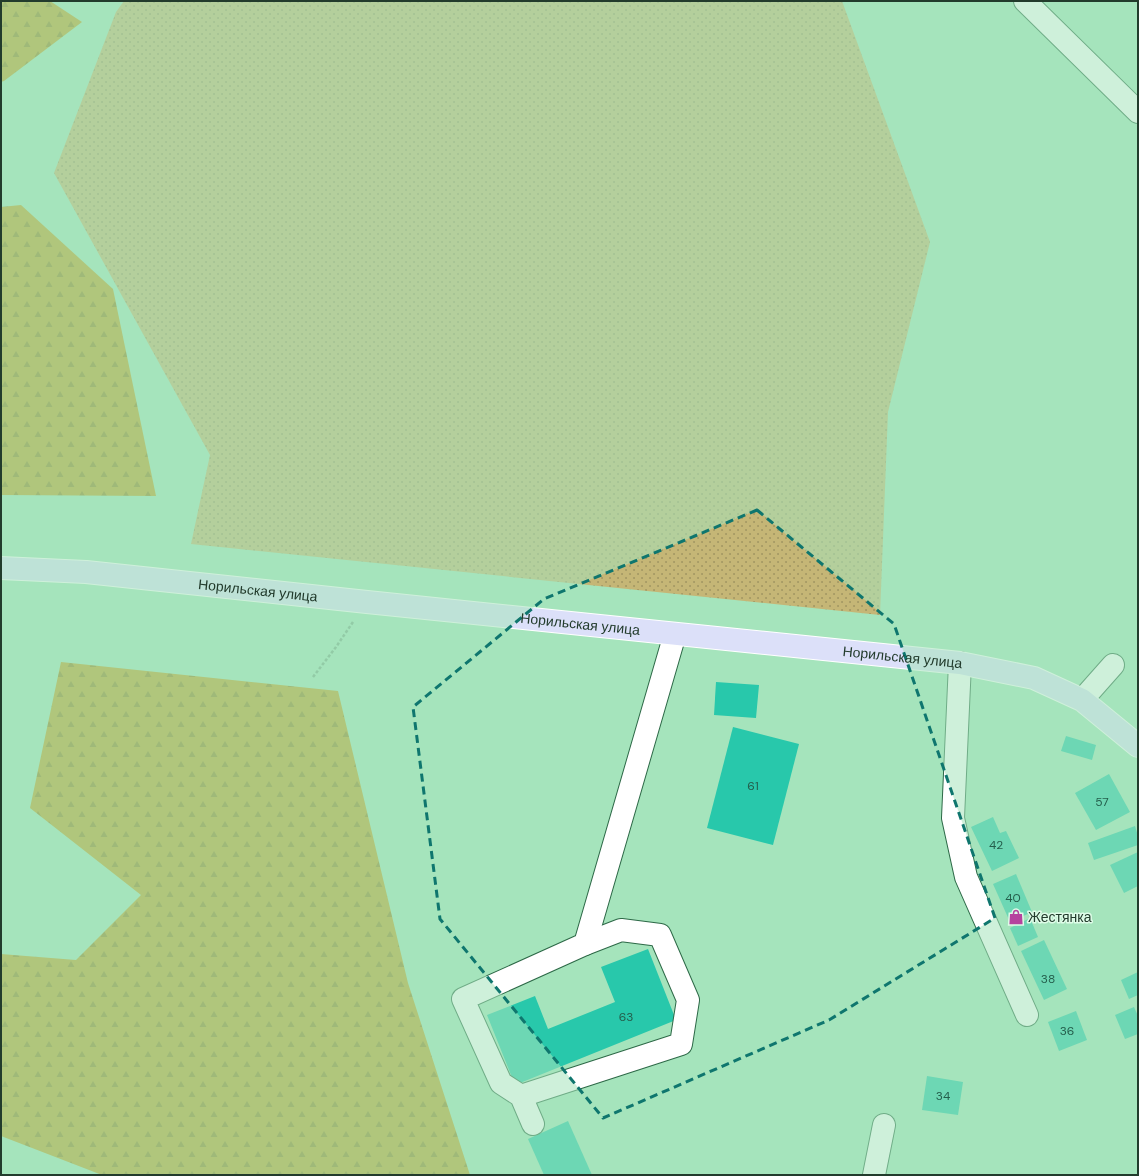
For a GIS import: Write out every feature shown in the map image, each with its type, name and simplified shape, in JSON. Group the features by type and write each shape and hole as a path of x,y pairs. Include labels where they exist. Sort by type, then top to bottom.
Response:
{"main road":[{"name":"Норильская улица","path":"1,568 86,572 960,663 1034,678 1082,700 1138,746"}],"street":[{"path":"1025,1 1138,112"},
{"path":"585,944 675,634"},
{"path":"960,663 953,818 966,878 1027,1015"},
{"path":"1082,700 1114,665"},
{"path":"521,1096 681,1044 688,1000 660,935 621,930 585,944 463,999 501,1082 521,1096 533,1124"},
{"path":"874,1175 884,1125"}],"path":[{"path":"313,677 367,602"}],"highlighted area":[{"path":"757,510 894,624 995,918 829,1020 603,1118 440,919 413,707 544,599"}],"shaded area":[{"path":"124,1 842,1 930,242 888,412 880,615 191,544 210,455 54,173 116,12"}],"green space":[{"path":"1,1 50,1 82,22 1,82"},
{"path":"21,205 113,289 156,496 1,495 1,207"},
{"path":"61,662 338,691 408,983 470,1175 102,1175 1,1136 1,954 76,960 141,895 30,808"}],"building":[{"path":"716,682 759,685 756,718 714,715"},
{"path":"733,727 799,744 773,845 707,828"},
{"path":"1066,736 1096,745 1092,760 1061,751"},
{"path":"1109,774 1130,812 1096,830 1075,793"},
{"path":"993,817 1000,833 1006,831 1019,858 992,871 971,827"},
{"path":"1135,826 1138,836 1138,845 1094,860 1088,843"},
{"path":"1138,852 1138,886 1124,893 1110,865"},
{"path":"1016,874 1032,912 1010,922 993,884"},
{"path":"1030,918 1038,937 1018,946 1010,928"},
{"path":"1044,940 1067,989 1044,1000 1021,951"},
{"path":"648,949 676,1020 515,1085 487,1015 535,996 548,1029 615,1002 601,967"},
{"path":"1138,972 1138,995 1129,999 1121,980"},
{"path":"1134,1007 1138,1016 1138,1034 1125,1039 1115,1015"},
{"path":"1076,1011 1087,1040 1059,1051 1048,1022"},
{"path":"927,1076 963,1082 958,1115 922,1110"},
{"path":"568,1121 592,1175 544,1175 528,1139"}],"place":[{"name":"Жестянка","path":"1016,917"}]}
